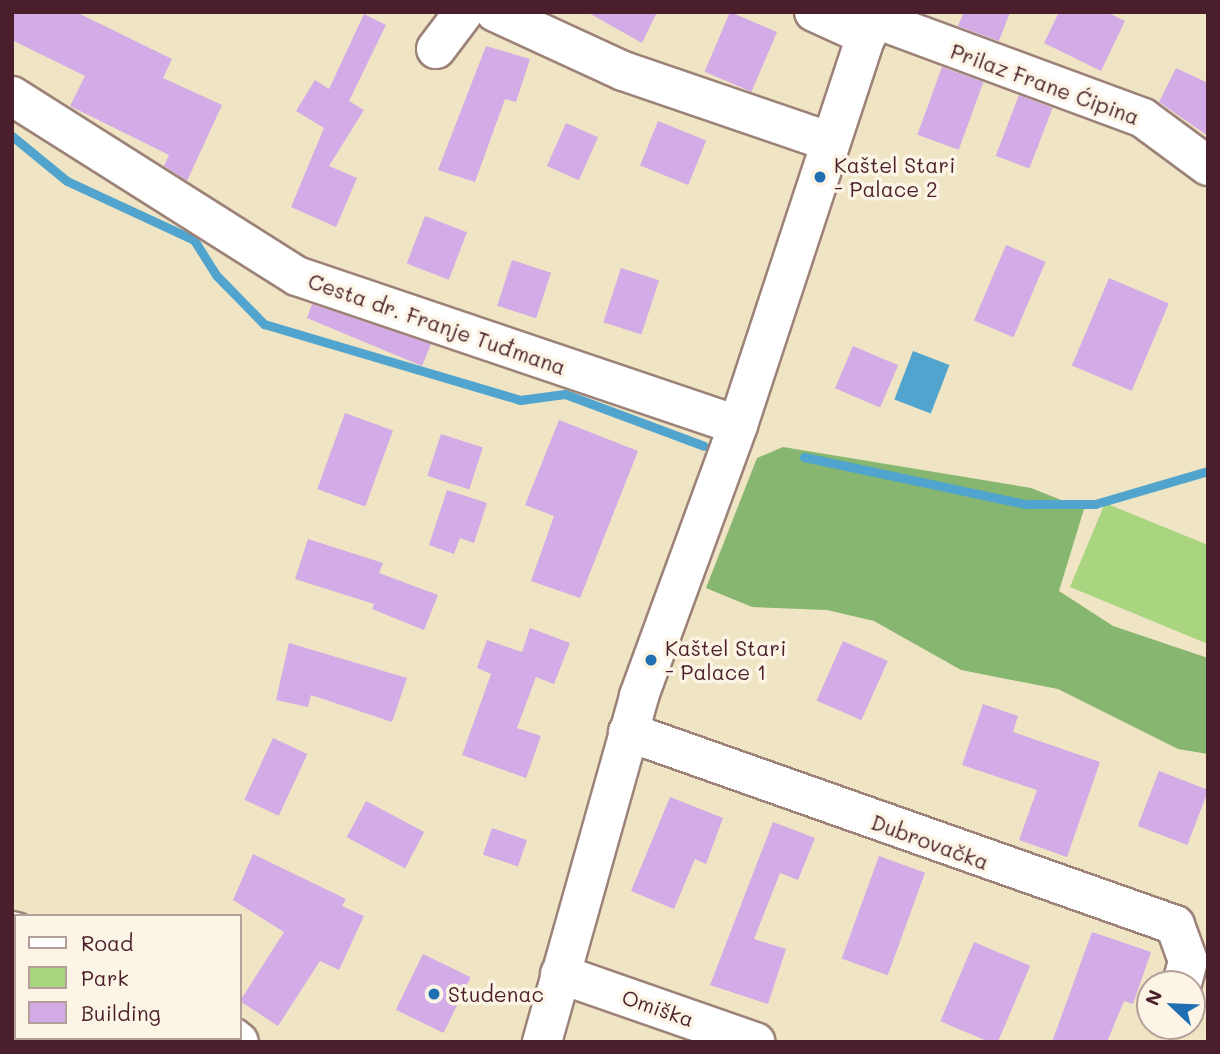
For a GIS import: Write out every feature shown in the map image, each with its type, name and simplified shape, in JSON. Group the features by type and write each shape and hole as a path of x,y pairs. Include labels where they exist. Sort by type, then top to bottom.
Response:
{"street":[{"path":"436,49 464,12"},
{"path":"495,12 624,71 830,142"},
{"name":"Prilaz Frane Ćipina","path":"814,12 871,22 1143,118 1208,166"},
{"path":"541,1042 628,732 738,425 871,22"},
{"name":"Cesta dr. Franje Tuđmana","path":"12,96 297,276 738,425"},
{"name":"Dubrovačka","path":"628,732 1175,925 1188,961 1186,970"},
{"name":"Omiška","path":"560,974 755,1042"}],"green space":[{"path":"783,447 1031,488 1084,509 1059,591 1113,626 1208,658 1208,754 1178,749 1058,689 961,670 874,621 827,610 752,607 706,588 757,458"},
{"path":"1105,503 1208,545 1208,644 1070,587"}],"water":[{"path":"913,351 949,365 931,414 894,400"}],"building":[{"path":"12,12 76,12 172,59 163,78 222,105 187,181 164,166 169,155 70,106 85,76 12,40"},
{"path":"587,12 657,12 642,43"},
{"path":"730,12 777,32 752,92 705,72"},
{"path":"964,12 1010,12 999,41 958,26"},
{"path":"1059,12 1106,12 1125,21 1101,71 1044,43"},
{"path":"364,14 386,25 349,101 364,110 329,166 357,178 336,227 291,207 324,128 296,111 315,80 329,89"},
{"path":"486,46 530,59 516,102 505,99 475,182 438,170"},
{"path":"942,67 983,82 959,150 917,135"},
{"path":"1176,68 1208,83 1208,136 1159,102"},
{"path":"1019,95 1053,108 1029,169 996,156"},
{"path":"658,121 706,140 688,185 640,166"},
{"path":"566,123 598,137 579,180 547,166"},
{"path":"425,216 467,232 449,280 407,264"},
{"path":"1006,245 1046,262 1014,337 974,320"},
{"path":"512,260 551,273 536,318 497,306"},
{"path":"621,268 659,280 641,335 603,322"},
{"path":"1109,278 1169,303 1132,391 1072,365"},
{"path":"312,304 431,344 422,366 307,318"},
{"path":"853,346 898,365 880,407 835,388"},
{"path":"345,413 393,430 365,507 317,489"},
{"path":"559,420 638,451 580,598 531,581 554,516 525,505"},
{"path":"441,434 483,448 469,489 427,476"},
{"path":"447,490 487,503 474,543 460,538 454,554 429,545"},
{"path":"308,539 383,563 379,573 438,595 424,630 372,609 374,604 295,579"},
{"path":"530,628 570,643 554,684 536,677 517,728 541,736 526,778 462,755 491,674 477,668 487,640 522,652"},
{"path":"843,641 888,661 861,720 817,700"},
{"path":"289,643 407,678 392,722 311,695 308,707 276,700"},
{"path":"983,704 1018,716 1013,732 1100,762 1067,857 1019,840 1037,790 962,765"},
{"path":"273,738 307,754 279,816 244,800"},
{"path":"1159,771 1208,790 1187,845 1138,826"},
{"path":"670,797 723,818 706,864 695,859 674,909 631,891"},
{"path":"366,801 424,832 405,868 347,837"},
{"path":"773,822 815,838 798,880 780,873 754,939 786,949 768,1004 710,985"},
{"path":"492,828 527,840 518,867 483,854"},
{"path":"253,854 346,899 342,906 364,916 339,970 320,961 278,1026 242,1002 242,998 284,932 233,900"},
{"path":"879,856 925,873 888,975 842,958"},
{"path":"1092,932 1151,952 1145,970 1136,970 1136,995 1133,1004 1124,1001 1107,1042 1052,1042"},
{"path":"974,942 1030,966 998,1042 989,1042 940,1021"},
{"name":"Studenac","path":"423,954 471,977 443,1033 396,1010"}],"waterway":[{"path":"12,136 67,181 194,240 216,275 264,324 520,400 565,394 704,446"},
{"path":"804,457 1026,504 1095,504 1208,471"}],"place":[{"name":"Kaštel Stari - Palace 2","path":"820,177"},
{"name":"Kaštel Stari - Palace 1","path":"651,660"},
{"name":"Studenac","path":"434,994"}]}
